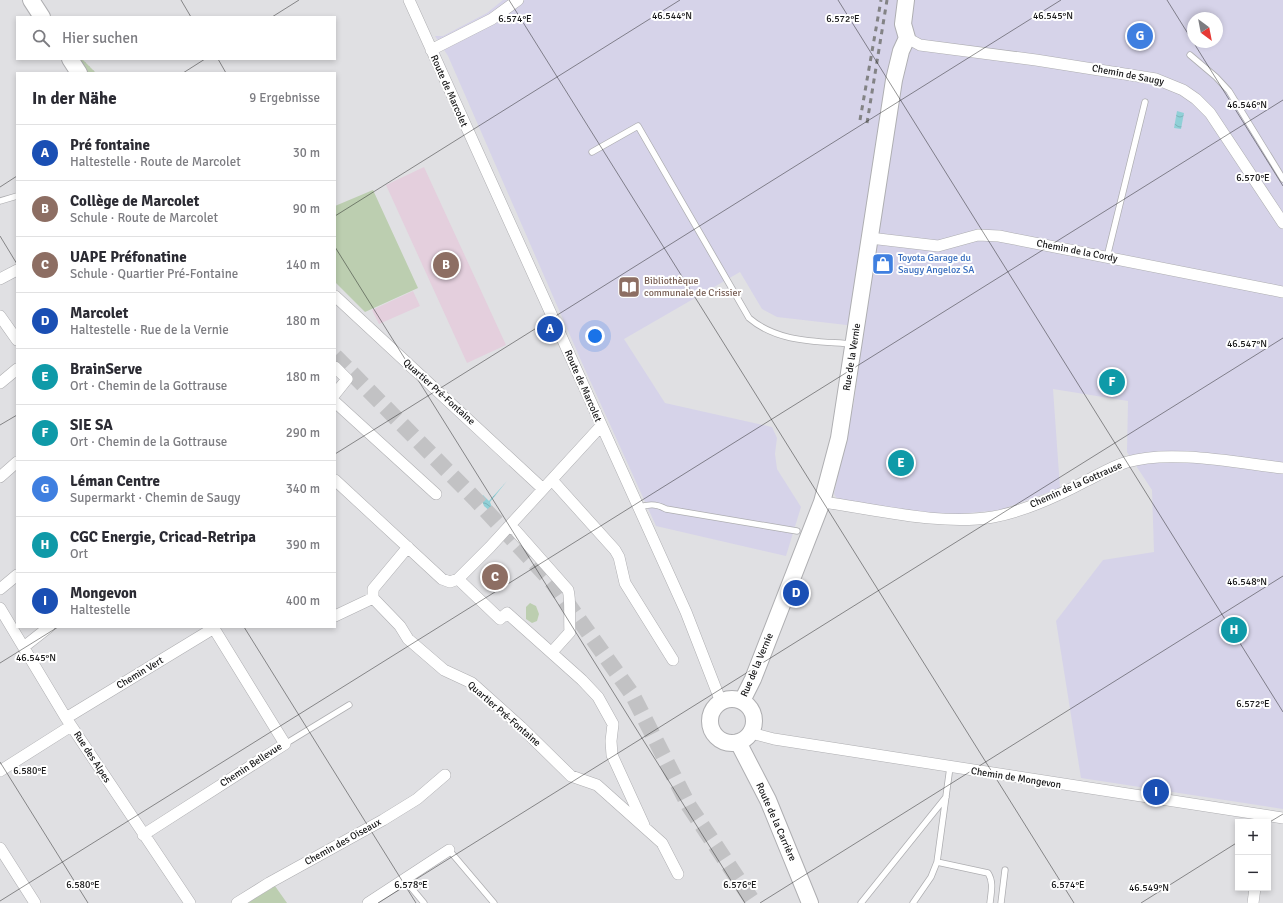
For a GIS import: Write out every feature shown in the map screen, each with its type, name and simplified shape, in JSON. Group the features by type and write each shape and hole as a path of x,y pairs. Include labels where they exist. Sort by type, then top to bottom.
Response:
{"street":[{"path":"31,0 41,16"},
{"name":"Route de Marcolet","path":"409,0 686,612 721,702"},
{"name":"Route de Marcolet","path":"431,50 492,19 518,0"},
{"path":"906,0 903,24 904,34 907,38"},
{"name":"Chemin de Saugy","path":"907,38 920,45 1135,74 1174,85 1196,99 1210,112 1283,222"},
{"name":"Rue de la Vernie","path":"742,701 822,502 840,438 894,80 901,51 907,38"},
{"path":"71,60 78,72"},
{"name":"Chemin de la Cordy","path":"870,238 938,246 984,234 1283,292"},
{"path":"0,279 16,271"},
{"name":"Quartier Pré-Fontaine","path":"336,297 543,489"},
{"path":"0,316 16,339"},
{"path":"336,368 347,379 336,393"},
{"path":"0,383 16,370"},
{"path":"336,403 436,494"},
{"path":"336,481 442,579 450,582 458,579 601,426"},
{"name":"Chemin de la Gottrause","path":"822,502 962,520 995,516 1035,504 1072,488 1118,465 1145,458 1175,456 1283,468"},
{"path":"0,477 16,463"},
{"path":"552,480 619,557 625,583 673,660"},
{"path":"508,527 515,530 568,590 570,596 568,614 570,632 552,652"},
{"path":"336,616 373,598 373,589 408,546"},
{"path":"0,589 16,576"},
{"path":"458,579 500,619 507,612 591,688 613,724 611,741 612,755 646,829"},
{"name":"Quartier Pré-Fontaine","path":"373,598 400,626 408,639 444,670 472,683 521,727 571,776 597,785 662,843 678,874"},
{"name":"Rue des Alpes","path":"0,608 25,646 69,722 143,835 190,903"},
{"path":"25,646 48,628"},
{"name":"Chemin Vert","path":"0,771 69,722 212,628"},
{"name":"Chemin Bellevue","path":"143,835 285,744 215,628"},
{"path":"728,699 742,701 752,711 754,726 744,737 724,742 718,738 710,726 712,712 721,702 728,699"},
{"name":"Chemin de Mongevon","path":"744,737 774,740 950,767 1265,819 1283,818"},
{"name":"Route de la Carrière","path":"744,737 810,903"},
{"name":"Chemin des Oiseaux","path":"237,903 269,883 410,804 445,775"},
{"path":"0,848 35,903"},
{"path":"368,903 449,850"},
{"path":"1253,903 1255,891"}],"lane":[{"path":"1190,55 1229,91 1283,179"},
{"path":"1107,257 1145,102"},
{"path":"592,152 638,126 749,318 760,326 797,340 854,344"},
{"path":"0,201 16,196"},
{"path":"638,508 645,505 658,505 666,509 796,531"},
{"path":"285,744 349,705"},
{"path":"913,903 931,876 937,862 950,767"},
{"path":"861,903 946,796"},
{"path":"449,850 494,903"},
{"path":"937,862 988,873 991,878 992,886 990,903"},
{"path":"1001,903 1005,870"},
{"path":"404,879 424,903"}],"shaded area":[{"path":"503,0 1283,0 1283,809 1081,778 1056,621 1103,560 1154,552 1152,490 1127,452 1128,401 1053,389 1060,488 1000,510 949,515 839,502 834,494 854,402 864,327 777,317 762,309 740,272 624,339 665,403 772,427 777,438 775,454 777,469 801,507 786,556 656,526 583,365 448,56 435,36 443,36 487,13"},
{"path":"424,167 506,345 467,363 386,185"},
{"path":"413,291 420,306 379,324 372,310"}],"green space":[{"path":"79,60 83,60 95,72 86,72"},
{"path":"373,190 418,288 365,312 336,283 336,206"},
{"path":"530,603 536,606 539,614 537,621 532,623 526,619 526,607"},
{"path":"275,886 287,903 248,903"}],"water":[{"path":"1177,111 1184,113 1181,129 1174,128"},
{"path":"507,481 490,502 493,510 491,512 484,506 481,498 483,495 489,501"}],"tunnel":[{"path":"336,357 477,501 553,583 632,694 689,806 754,903"}],"railway":[{"path":"860,120 881,0"},
{"path":"867,123 887,0"}],"place":[{"name":"Léman Centre","path":"1140,36"},
{"name":"Toyota Garage du Saugy Angeloz SA","path":"883,264"},
{"name":"Collège de Marcolet","path":"446,265"},
{"name":"Bibliothèque communale de Crissier","path":"629,287"},
{"name":"Pré fontaine","path":"550,329"},
{"name":"SIE SA","path":"1112,382"},
{"name":"BrainServe","path":"901,463"},
{"name":"UAPE Préfonatine","path":"495,577"},
{"name":"Marcolet","path":"796,593"},
{"name":"CGC Energie, Cricad-Retripa","path":"1234,630"},
{"name":"Mongevon","path":"1156,792"}]}
